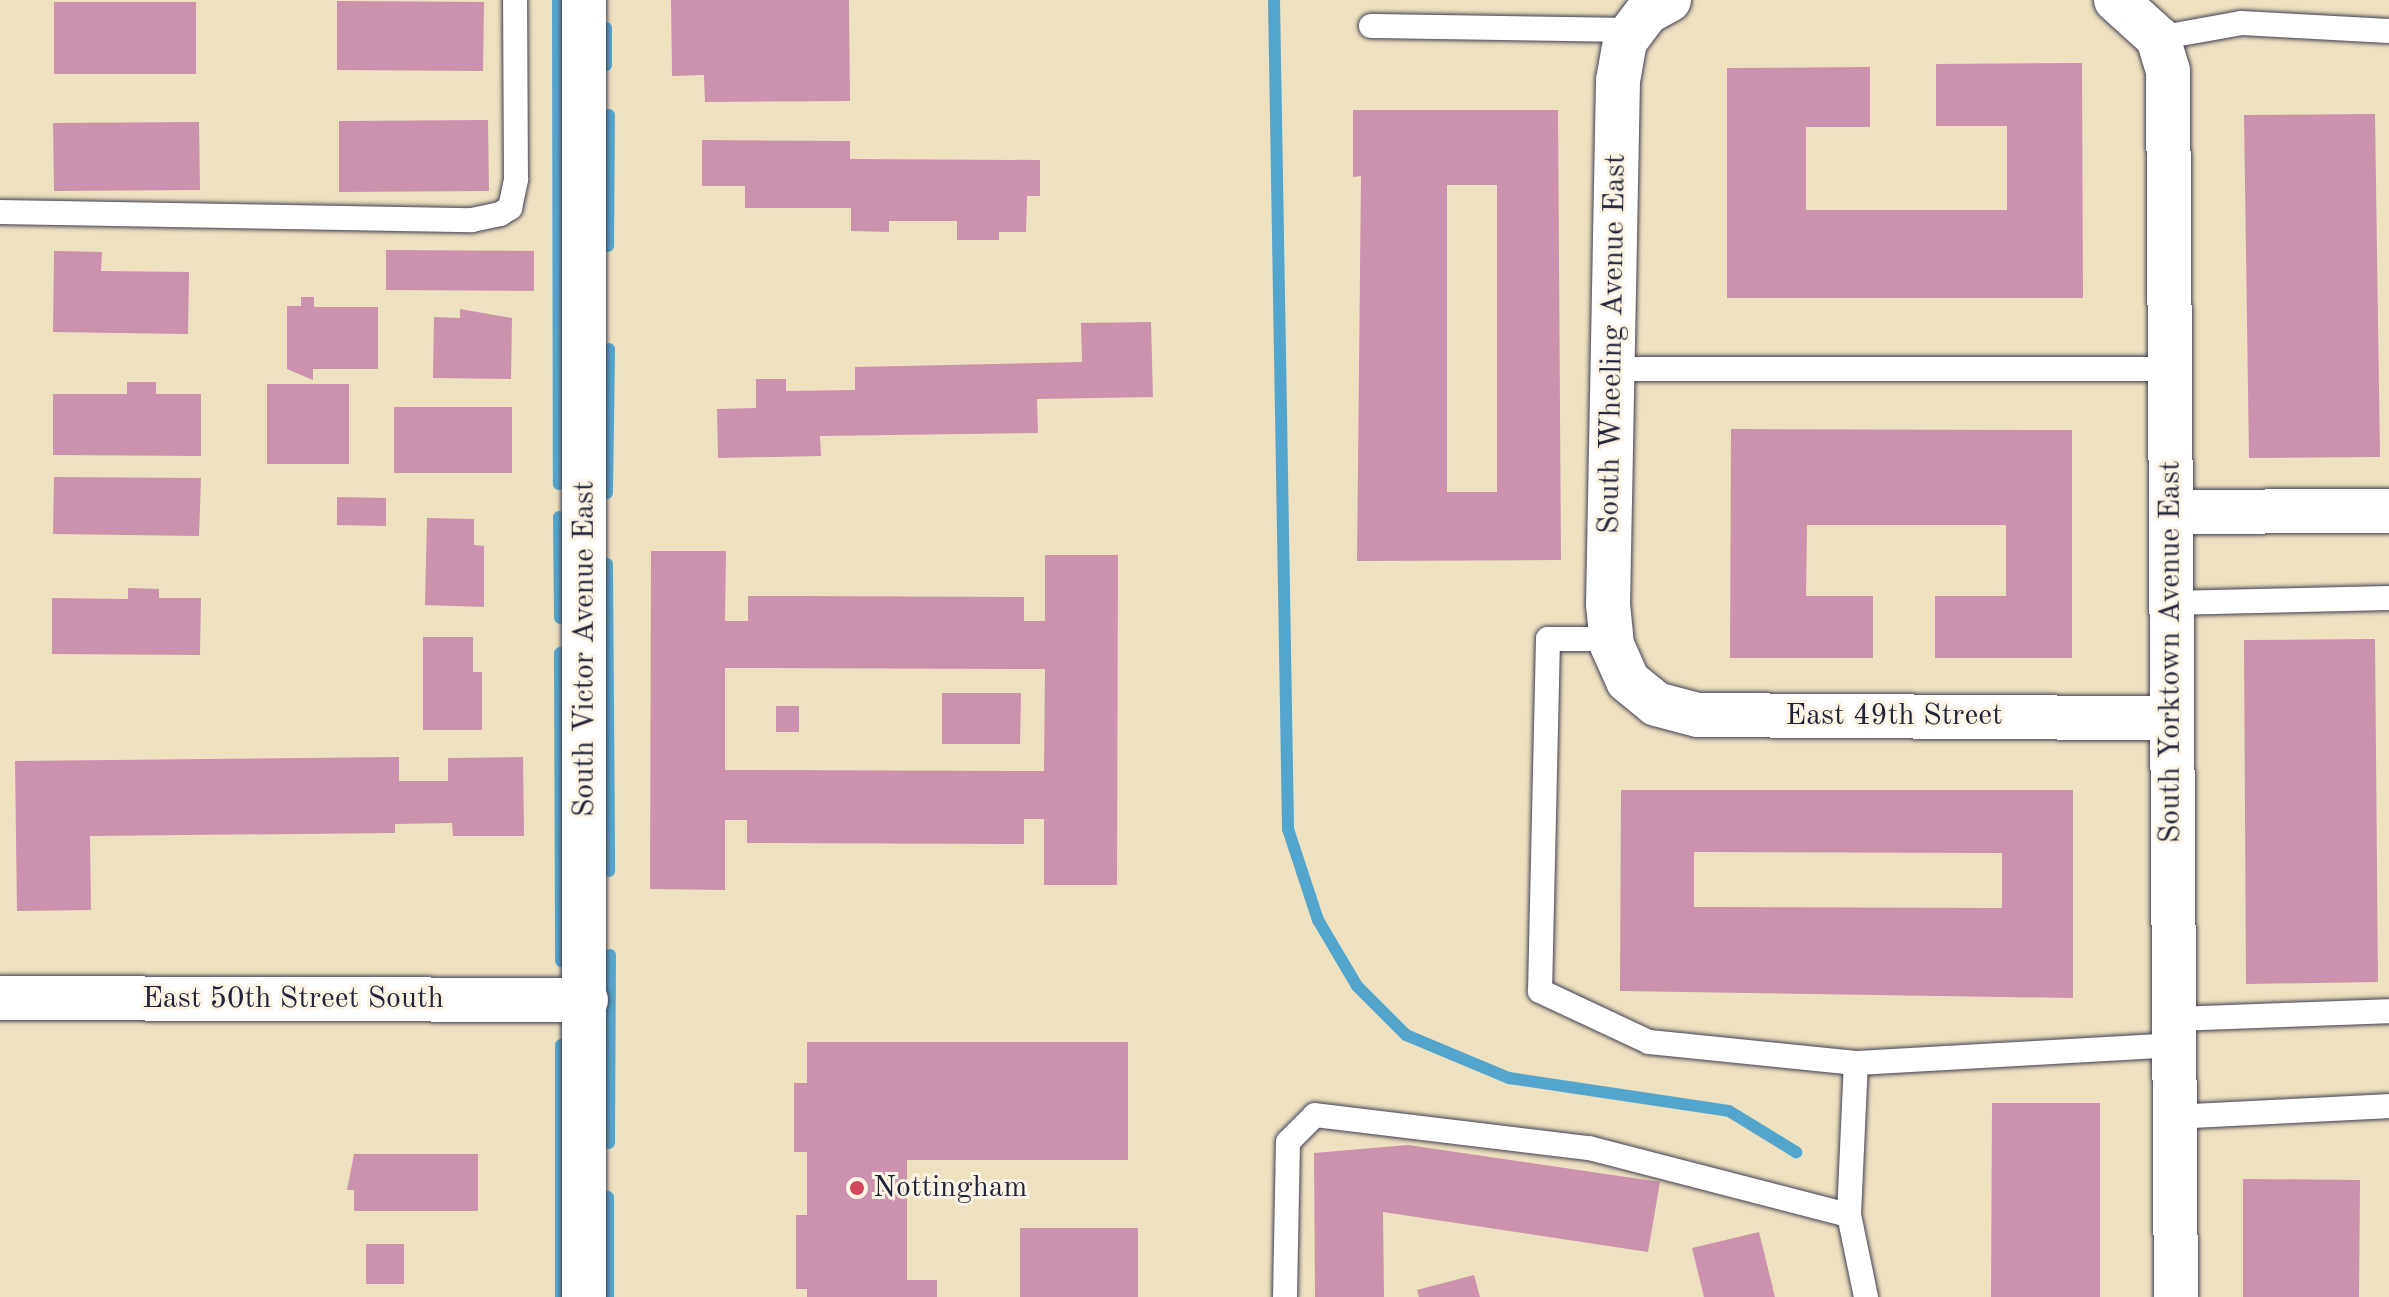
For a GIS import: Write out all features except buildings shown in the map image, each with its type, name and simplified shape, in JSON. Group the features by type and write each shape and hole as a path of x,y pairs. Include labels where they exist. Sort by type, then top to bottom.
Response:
{"street":[{"name":"South Victor Avenue East","path":"584,0 584,1297"},
{"name":"South Wheeling Avenue East","path":"1628,681 1612,639 1612,369 1618,80 1650,14"},
{"name":"South Yorktown Avenue East","path":"2138,17 2168,71 2169,718 2176,1297"},
{"path":"2171,512 2389,511"},
{"name":"East 49th Street","path":"1628,681 1656,704 1698,715 2169,718"},
{"name":"East 50th Street South","path":"0,998 586,1000"}],"lane":[{"path":"0,212 472,220 500,214 510,208 516,179 515,0"},
{"path":"1371,26 1650,14"},
{"path":"2138,17 2389,31"},
{"path":"1612,369 2170,369"},
{"path":"2170,603 2389,598"},
{"path":"1612,639 1548,639 1540,991 1649,1042 1856,1063 2389,1011"},
{"path":"1856,1063 1849,1215 1866,1297"},
{"path":"2174,1117 2389,1106"},
{"path":"1285,1297 1288,1142 1315,1115 1589,1148 1849,1215"}],"waterway":[{"path":"558,0 559,484"},
{"path":"1274,0 1288,829 1318,920 1357,986 1406,1035 1509,1078 1729,1111 1796,1152"},
{"path":"606,28 606,65"},
{"path":"608,246 609,115"},
{"path":"607,493 609,349"},
{"path":"559,517 560,618"},
{"path":"607,564 609,871"},
{"path":"560,653 561,961"},
{"path":"609,1143 610,955"},
{"path":"561,1045 561,1297"},
{"path":"608,1197 608,1297"}],"place":[{"name":"Nottingham","path":"857,1188"}]}
